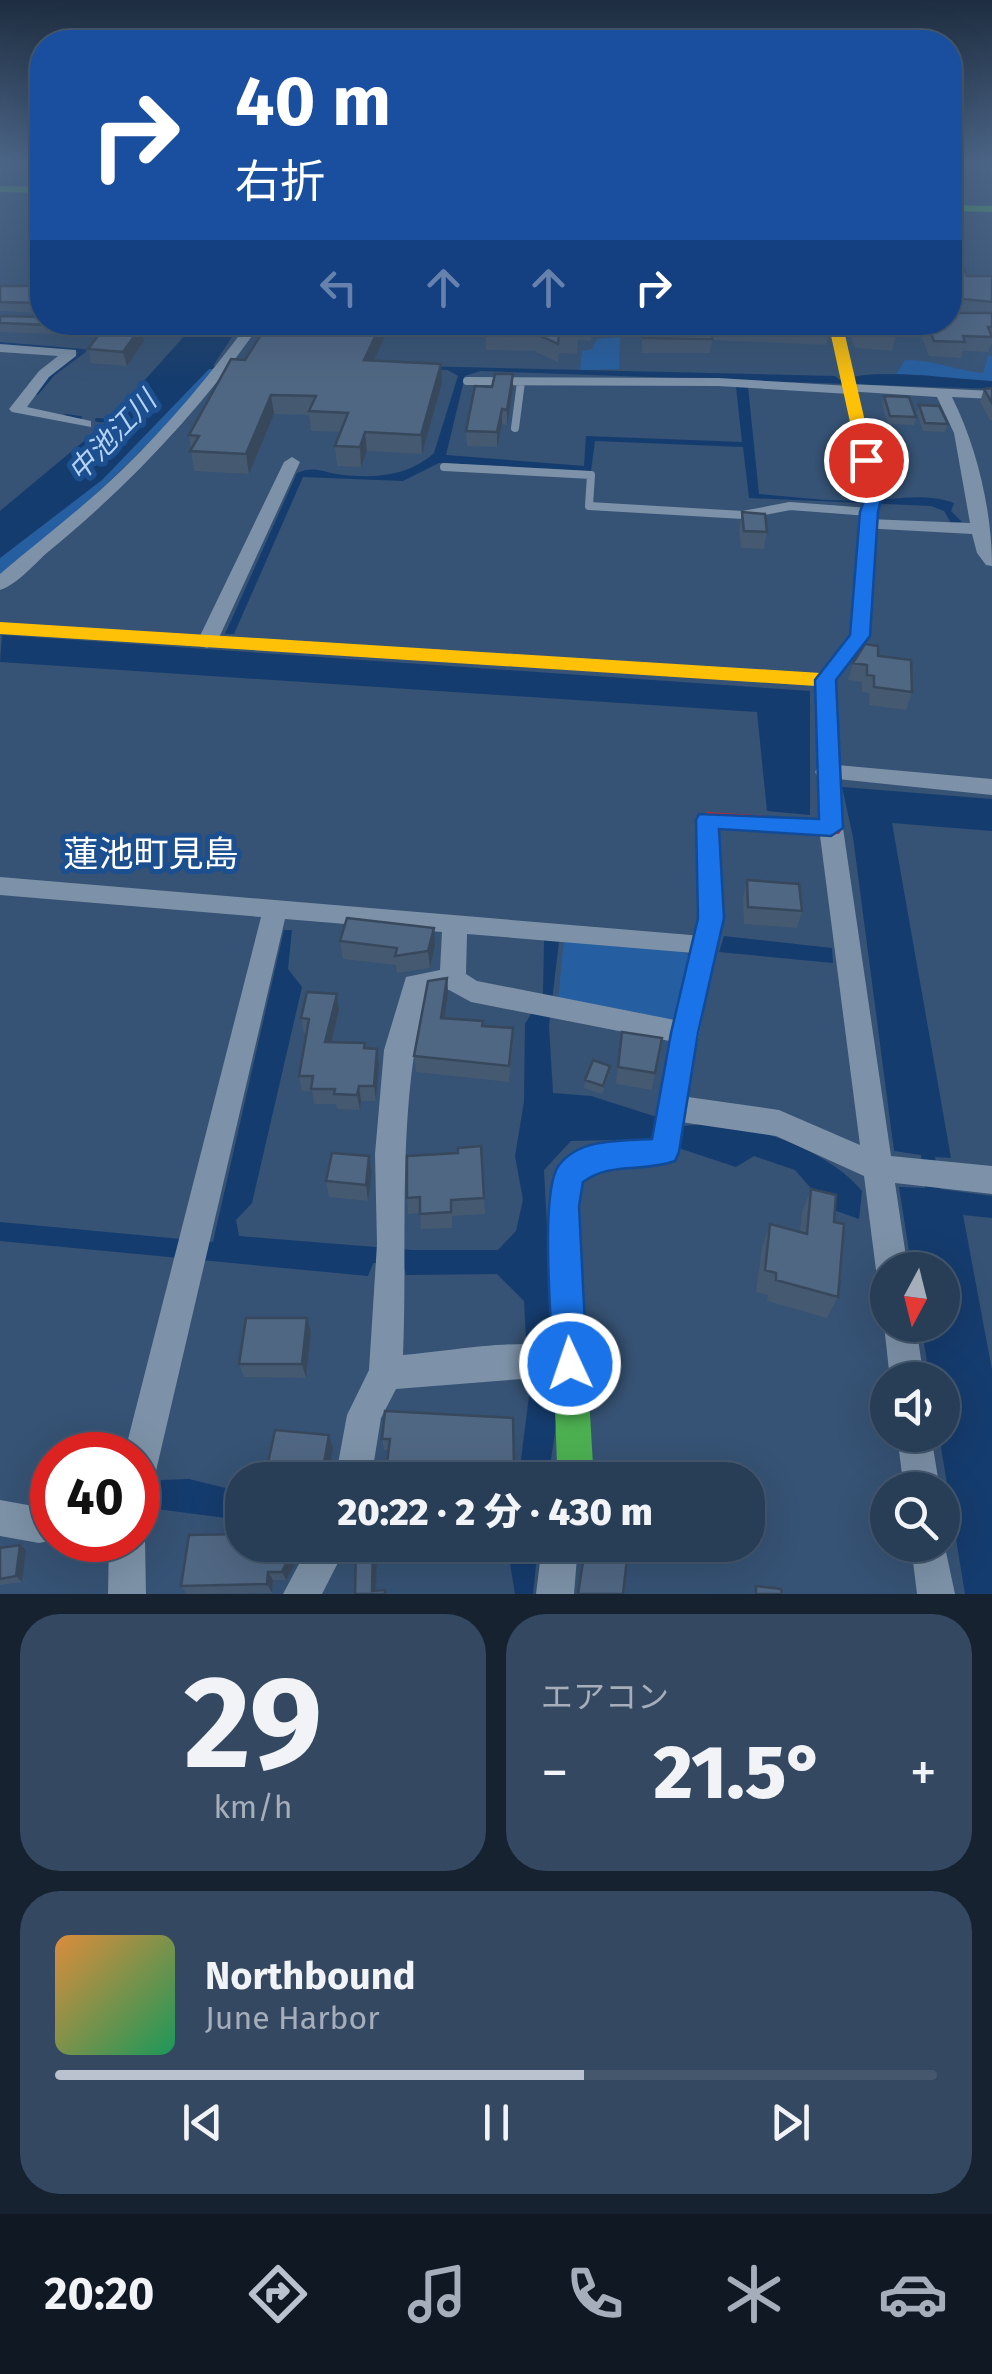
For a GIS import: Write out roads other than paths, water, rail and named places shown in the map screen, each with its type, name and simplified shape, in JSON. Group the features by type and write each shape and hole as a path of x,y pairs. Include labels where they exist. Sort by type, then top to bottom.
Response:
{"street":[{"path":"0,584 107,494 223,368 247,335"},
{"path":"838,335 871,509 860,636 826,680 826,772 890,1252"},
{"path":"0,348 71,352 44,374 16,410 86,424"},
{"path":"849,385 992,396"},
{"path":"942,392 962,433 984,518 986,554 992,561"},
{"path":"206,642 292,462"},
{"path":"968,466 992,467"},
{"path":"871,509 984,518"},
{"path":"0,628 826,680"},
{"path":"826,772 992,787"},
{"path":"572,1462 564,1206 570,1175 595,1156 664,1152 674,1112 684,1033 711,918 707,820 831,828"},
{"path":"0,886 706,944"},
{"path":"147,1432 276,909"},
{"path":"453,979 454,923"},
{"path":"355,1462 364,1415 386,1373 390,1154 398,1050 415,985 453,979 471,991 684,1033"},
{"path":"674,1112 779,1123 878,1168 992,1180"},
{"path":"386,1373 522,1362 570,1364"},
{"path":"0,1518 30,1523"},
{"path":"127,1562 127,1594"},
{"path":"302,1594 320,1562"},
{"path":"556,1594 559,1562"},
{"path":"931,1562 936,1594"}],"lane":[{"path":"468,381 849,385"},
{"path":"515,428 521,382"},
{"path":"444,467 591,475 590,506 743,515 790,506 871,509"}],"water":[{"name":"中池江川","path":"185,335 233,335 213,366 335,364 835,376 840,380 894,374 992,381 992,389 480,371 465,376 446,455 584,466 586,436 742,442 736,387 748,387 759,494 848,501 931,498 954,503 951,511 962,522 951,523 944,511 931,506 749,498 743,447 595,441 591,471 439,463 403,481 303,477 234,634 225,634 297,473 312,469 375,476 401,472 424,461 434,453 458,376 448,370 335,366 209,369 102,480 0,558 0,511 108,421"},
{"path":"2,635 810,691 810,815 767,811 757,712 0,662"},
{"path":"842,787 992,799 992,831 892,823 951,1158 935,1157 940,1189 992,1196 992,1218 963,1215 992,1370 992,1594 965,1594 960,1562 960,1472 945,1472 942,1452 960,1452 960,1362 927,1362 924,1342 960,1342 960,1252 909,1252 899,1187 925,1188 921,1155 894,1151 853,837"},
{"path":"284,930 292,930 288,969 302,987 252,1203 236,1220 239,1236 412,1250 498,1250 516,1231 523,1200 515,1156 524,1102 525,1024 543,994 544,940 559,942 549,1026 553,1093 591,1096 685,1126 707,1124 756,1131 827,1161 862,1191 859,1219 828,1208 795,1170 754,1156 736,1167 651,1139 571,1141 544,1170 557,1418 551,1462 521,1462 529,1396 524,1301 497,1274 406,1275 403,1264 373,1263 368,1276 0,1241 0,1222 213,1242"},
{"path":"724,936 832,948 833,963 719,952"},
{"path":"189,1479 225,1488 225,1518 160,1510 161,1480"},
{"path":"510,1562 536,1562 533,1594 515,1594"}],"waterway":[{"path":"0,344 84,351 53,374 37,393"},
{"path":"66,416 80,418"},
{"name":"中池江川","path":"97,420 116,421"}],"district":[{"name":"蓮池町見島","path":"151,854"}]}
